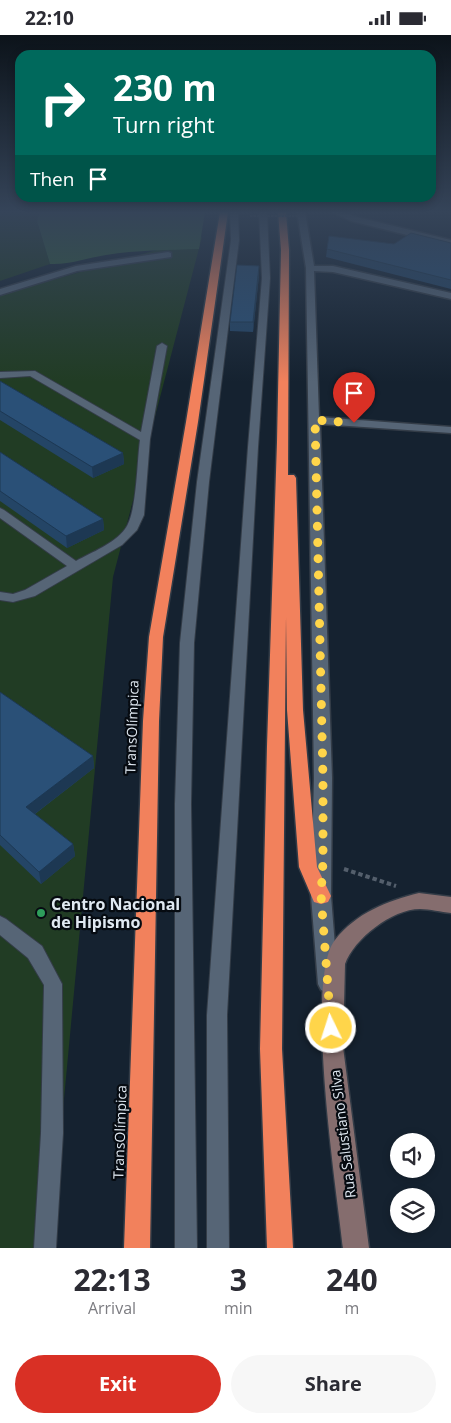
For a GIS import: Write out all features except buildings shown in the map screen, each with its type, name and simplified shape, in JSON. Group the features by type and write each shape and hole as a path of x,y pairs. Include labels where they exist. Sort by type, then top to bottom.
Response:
{"highway":[{"name":"TransOlímpica","path":"137,1248 151,721 156,637 215,269"},
{"path":"280,1248 271,1049 275,746 283,442 284,269"},
{"path":"283,442 291,482 295,710 308,867 321,895"}],"street":[{"path":"0,292 78,269"},
{"name":"Rua Salustiano Silva","path":"310,269 315,420 323,862 321,895 332,1047 356,1248"},
{"path":"324,269 333,269 451,297"},
{"path":"315,420 451,430"},
{"path":"332,1047 335,964 341,947 363,925 392,908 419,901 451,905"}],"lane":[{"path":"186,1248 183,804 187,643 203,482 231,269"},
{"path":"218,1248 216,1015 266,269"},
{"path":"0,606 6,597 30,593 118,542 131,530 138,515 145,439 162,346"},
{"path":"0,375 32,373 145,439"},
{"path":"0,512 75,566"},
{"path":"0,925 35,952 53,984 52,1133 45,1248"}],"path":[{"path":"323,862 405,889"}],"green space":[{"path":"0,269 36,269 0,281"},
{"name":"Centro Nacional de Hipismo","path":"92,269 194,269 113,577 50,1248 0,1248 0,295"}],"place":[{"name":"Centro Nacional de Hipismo","path":"41,913"}],"route":[{"path":"331,1028 321,895 323,778 315,420 354,423"}]}
